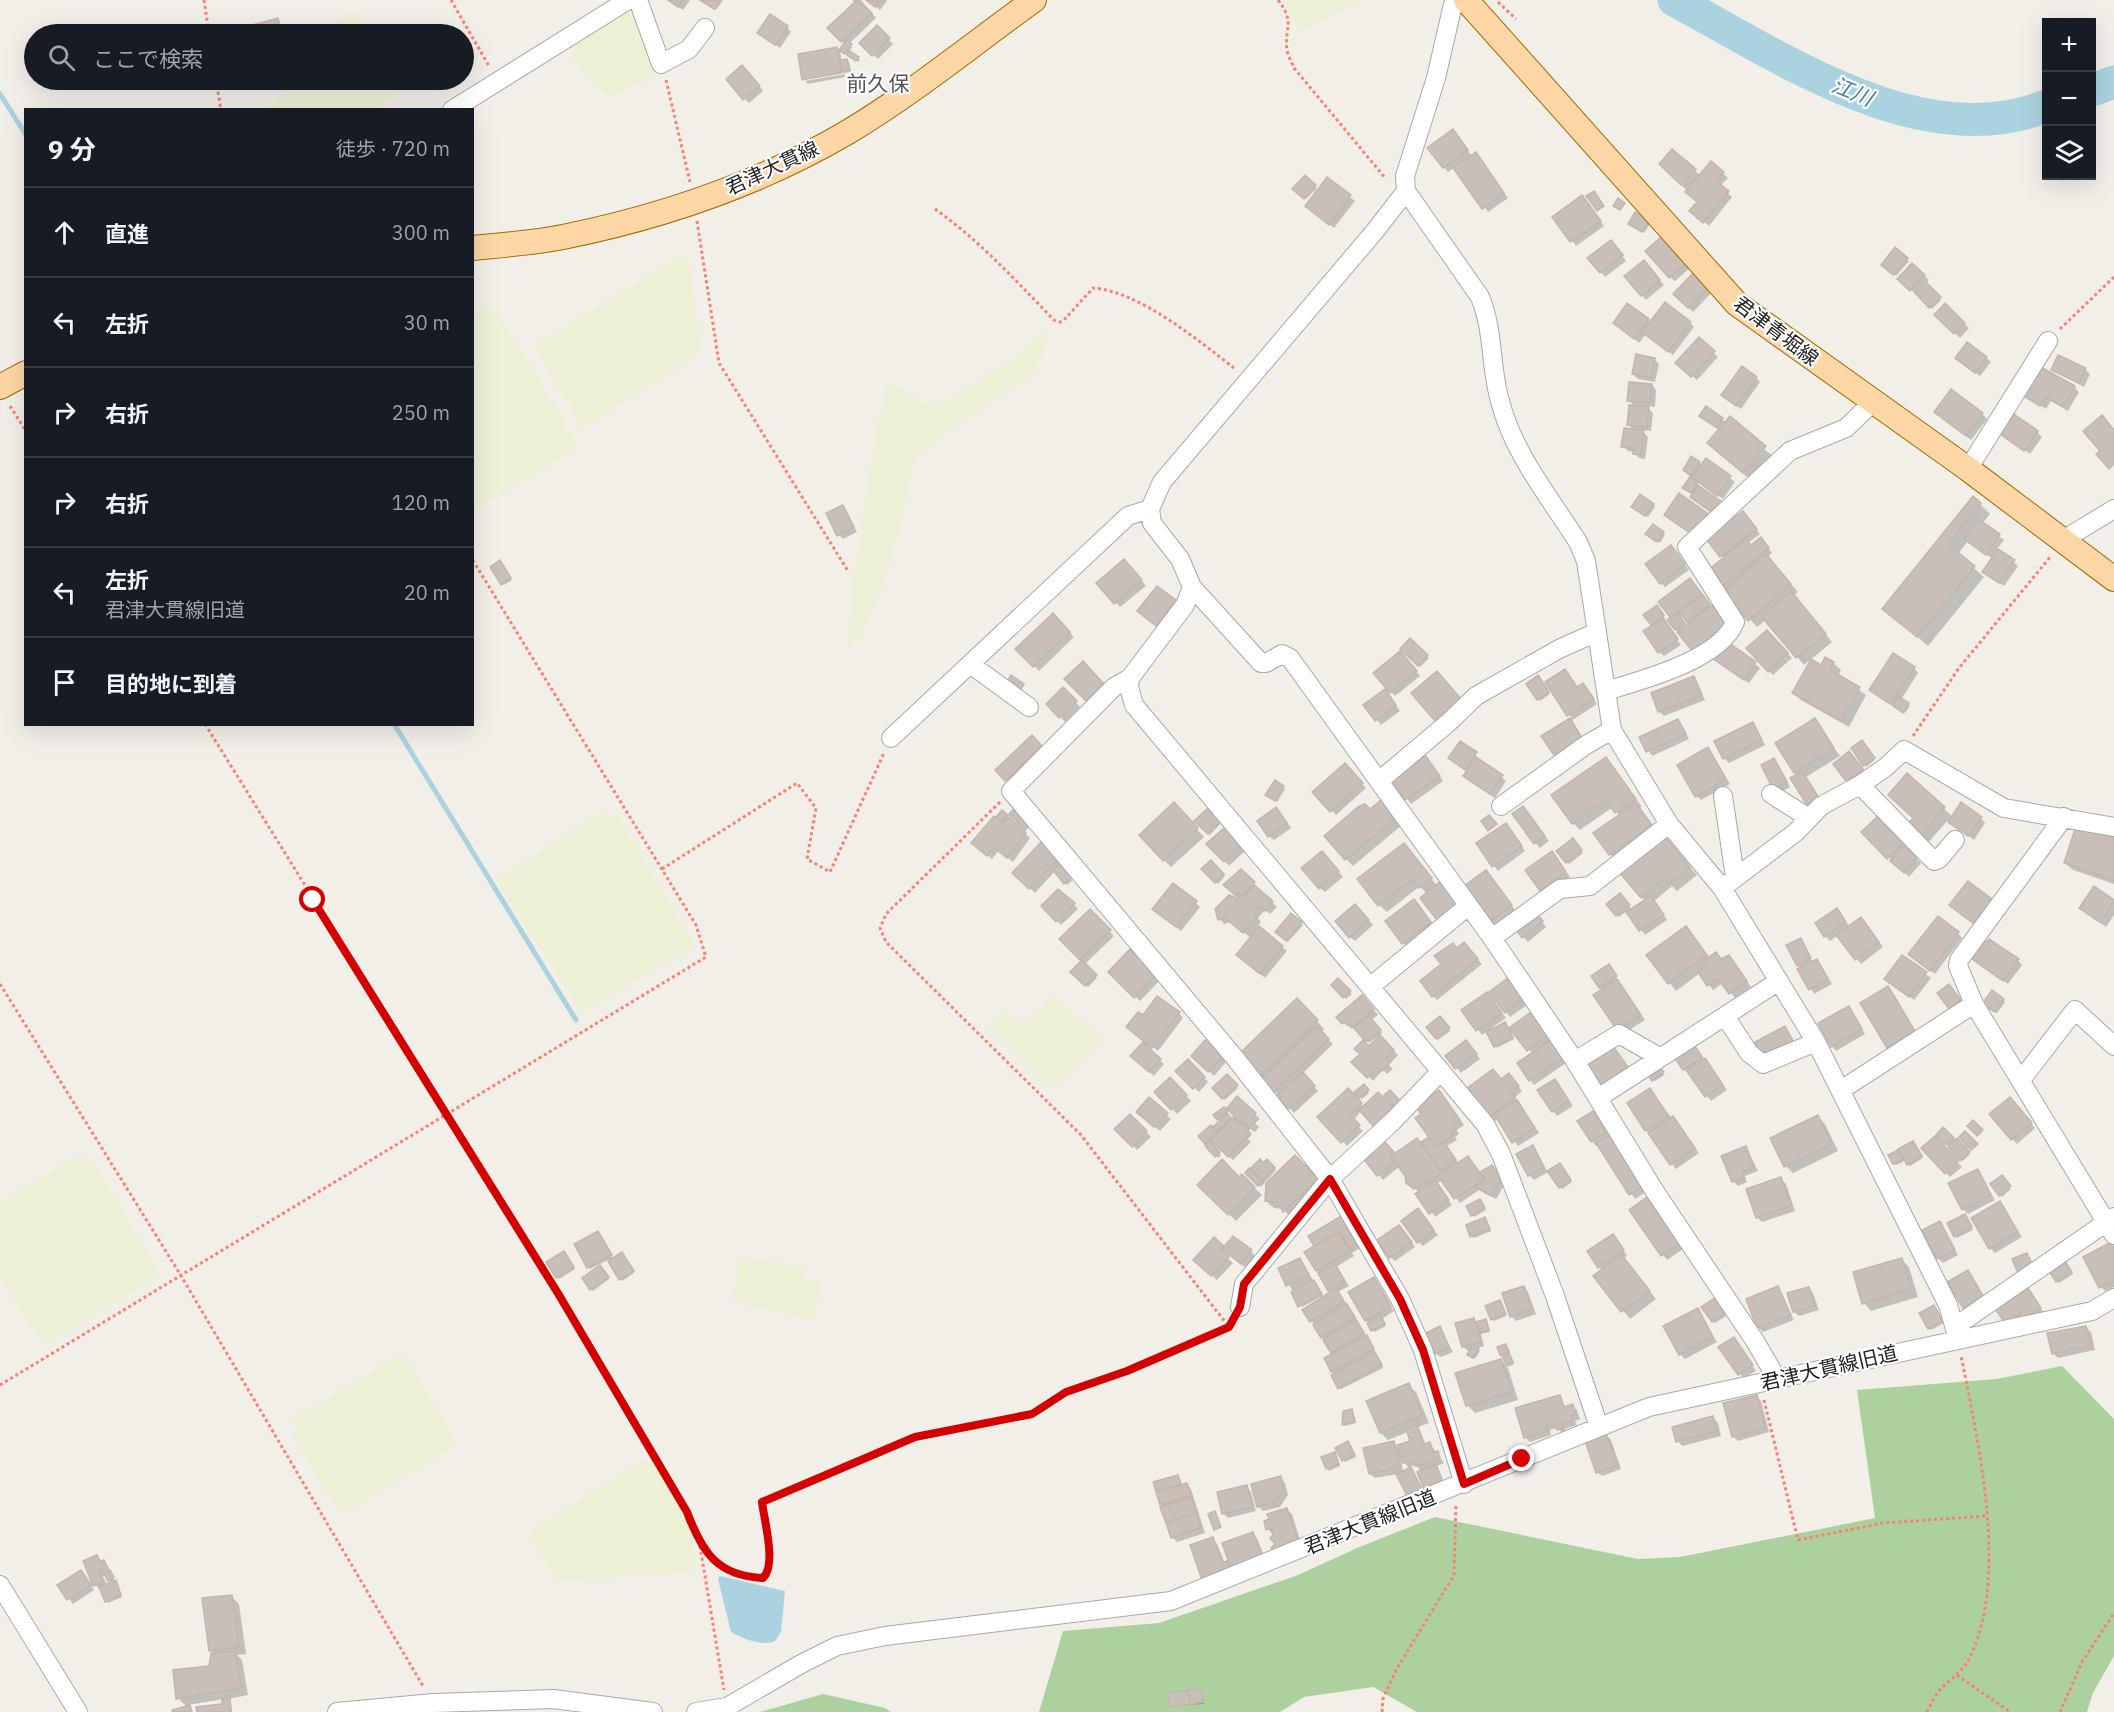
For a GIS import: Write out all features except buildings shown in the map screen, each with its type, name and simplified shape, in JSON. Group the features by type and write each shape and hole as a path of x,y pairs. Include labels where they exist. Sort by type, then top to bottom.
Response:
{"main road":[{"name":"君津大貫線","path":"474,248 562,237 636,219 744,184 800,158 849,131 1034,0"},
{"name":"君津青堀線","path":"1466,0 1737,304 1968,469 2114,579"},
{"path":"3,392 24,375"}],"street":[{"path":"455,108 628,0"},
{"path":"638,0 661,64 688,49 705,28"},
{"path":"1454,0 1436,78 1405,176 1404,193 1375,231 1177,462 1162,482 1150,509 1152,523 1180,559 1192,587 1261,663 1266,663 1282,654 1287,655 1492,938 1575,1061 1654,1190 1755,1341 1768,1381"},
{"path":"1404,193 1480,297 1488,315 1492,360 1508,426 1578,542 1586,561 1612,730 1669,824 1729,882 1779,981 1816,1042 1841,1090 1948,1305 1957,1332 2112,1225 1974,1004 1958,966 1959,960 2064,817"},
{"path":"1968,469 2048,341"},
{"path":"1606,691 1663,674 1692,661 1731,633 1735,622 1687,547 1790,451 1846,428 1873,402"},
{"path":"891,738 1128,516 1150,509"},
{"path":"2063,540 2114,509"},
{"path":"1192,587 1185,605 1130,678 1114,687 1011,791 1228,1049 1330,1179 1400,1299 1423,1350 1464,1484"},
{"path":"1379,781 1448,723 1476,696 1559,649 1598,632"},
{"path":"970,664 1029,707"},
{"path":"1130,678 1129,687 1134,705 1485,1124 1501,1154 1555,1296 1599,1426"},
{"path":"1501,806 1586,745 1612,730"},
{"path":"1729,882 1796,832 1821,806 1860,785 1886,767 1904,750 2004,808 2114,827"},
{"path":"1860,785 1934,861 1939,860 1955,840"},
{"path":"1771,794 1809,818"},
{"path":"1723,796 1729,882"},
{"path":"1492,938 1560,889 1590,886 1669,824"},
{"path":"1370,987 1468,906"},
{"path":"1598,1098 1779,981"},
{"path":"1841,1090 1974,1004"},
{"path":"2021,1080 2075,1010 2114,1046"},
{"path":"1725,1016 1749,1053 1762,1064 1816,1042"},
{"path":"1575,1061 1619,1034 1659,1057"},
{"path":"1240,1307 1244,1284 1330,1179 1392,1122 1441,1071"},
{"name":"君津大貫線旧道","path":"696,1712 727,1707 837,1646 885,1636 1171,1601 1649,1407 1768,1381 1957,1332 2092,1311 2114,1298"},
{"path":"0,1585 78,1712"},
{"path":"338,1712 433,1703 553,1699 653,1712"}],"path":[{"path":"204,0 208,24"},
{"path":"451,0 465,24"},
{"path":"1278,0 1285,9 1290,27 1287,51 1294,68 1370,161 1404,193"},
{"path":"1496,0 1516,19"},
{"path":"474,40 498,82"},
{"path":"218,90 221,108"},
{"path":"934,209 992,254 1054,320 1060,322 1064,320 1094,288 1110,291 1179,326 1248,379"},
{"path":"2048,341 2114,277"},
{"path":"716,353 718,363 848,571"},
{"path":"3,392 24,428"},
{"path":"1904,750 1959,668 2063,540"},
{"path":"0,1385 706,957 696,925 474,562"},
{"path":"206,726 559,1295 687,1512 700,1546 727,1707"},
{"path":"662,870 797,783 816,808 807,859 830,872 891,738"},
{"path":"1011,791 886,914 880,928 886,942 1081,1135 1229,1327"},
{"path":"0,984 180,1274 433,1703"},
{"path":"700,1546 733,1575 763,1578 767,1574 770,1562 762,1502 915,1437 1032,1414 1066,1392 1127,1371 1229,1327 1240,1307"},
{"path":"1927,1712 1939,1692 1957,1676 1972,1651 1984,1612 1988,1575 1987,1516 1976,1429 1957,1332"},
{"path":"1768,1381 1798,1540 1883,1523 1987,1516"},
{"path":"1382,1712 1383,1699 1396,1670 1454,1575 1455,1507 1464,1484"},
{"path":"2060,1712 2082,1662 2114,1613"},
{"path":"1957,1676 2010,1712"}],"green space":[{"path":"1283,0 1361,0 1305,30 1298,27"},
{"path":"352,10 362,24 338,24"},
{"path":"629,11 654,72 644,81 612,96 598,89 589,79 572,58 569,48"},
{"path":"289,90 399,90 379,108 266,108"},
{"path":"684,254 689,261 700,350 679,367 582,428 534,346"},
{"path":"492,306 559,411 578,447 474,510 474,315"},
{"path":"1039,333 1049,337 1032,375 933,442 917,458 912,468 899,532 879,595 862,633 848,648 851,599 866,494 877,427 888,385 901,388 927,406 940,406 1015,358"},
{"path":"604,811 608,817 617,815 694,944 691,949 581,1012 496,880"},
{"path":"1055,997 1101,1040 1051,1090 988,1026 1004,1009 1020,1024 1029,1021 1048,1000"},
{"path":"78,1156 82,1159 89,1158 98,1169 160,1275 46,1345 33,1330 0,1275 0,1202"},
{"path":"749,1258 798,1266 803,1270 805,1278 820,1282 819,1298 815,1302 817,1315 811,1319 738,1303 733,1298 738,1267 740,1259"},
{"path":"400,1355 405,1357 456,1442 451,1448 348,1511 339,1512 292,1435 297,1427 292,1420"},
{"path":"2062,1366 2114,1419 2114,1656 2093,1693 2087,1712 1417,1712 1373,1687 1304,1697 1280,1712 1039,1712 1063,1631 1159,1623 1298,1575 1357,1548 1435,1517 1638,1559 1680,1557 1875,1518 1857,1390 1997,1379"},
{"path":"646,1459 657,1468 676,1498 690,1528 697,1557 696,1569 681,1573 561,1580 555,1577 529,1532"},
{"path":"823,1694 885,1708 891,1712 760,1712"}],"water":[{"path":"720,1576 785,1591 781,1632 775,1641 759,1642 731,1632 718,1579"}],"waterway":[{"name":"江川","path":"1674,0 1805,71 1853,93 1902,109 1951,118 1999,118 2042,107"},
{"name":"江川","path":"2096,89 2114,82"},
{"path":"0,94 24,132"},
{"path":"395,726 576,1020"}],"district":[{"name":"前久保","path":"878,84"}],"route":[{"path":"313,900 559,1295 687,1512 700,1546 733,1575 763,1578 767,1574 770,1562 762,1502 915,1437 1032,1414 1066,1392 1127,1371 1229,1327 1242,1302 1244,1284 1330,1179 1400,1299 1423,1350 1464,1484 1522,1459"}]}
